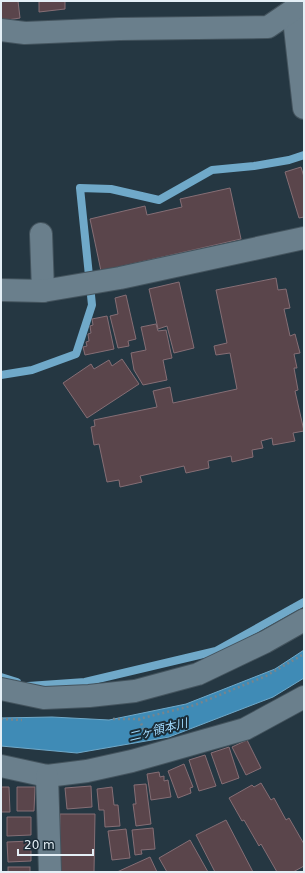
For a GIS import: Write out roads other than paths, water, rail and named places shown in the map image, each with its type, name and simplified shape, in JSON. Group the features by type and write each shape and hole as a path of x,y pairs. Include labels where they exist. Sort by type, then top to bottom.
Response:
{"street":[{"path":"1,30 25,33 119,29 268,27 297,6"},
{"path":"297,6 304,108"},
{"path":"41,234 43,291"},
{"path":"1,290 43,291 120,278 304,238"},
{"path":"1,689 44,698 89,696 135,691 198,674 265,642 304,620"},
{"path":"1,766 47,776 87,771 132,761 245,729 304,696"},
{"path":"47,776 50,872"}],"water":[{"name":"二ヶ領本川","path":"304,650 304,678 273,697 169,737 77,753 1,746 1,718 52,717 109,720 186,704 275,669"}],"waterway":[{"path":"1,375 32,370 76,354 92,305 80,188 111,189 159,200 212,170 254,166 289,160 304,155"},
{"path":"28,686 85,682 216,651 304,602"},
{"path":"1,677 17,682"}]}
